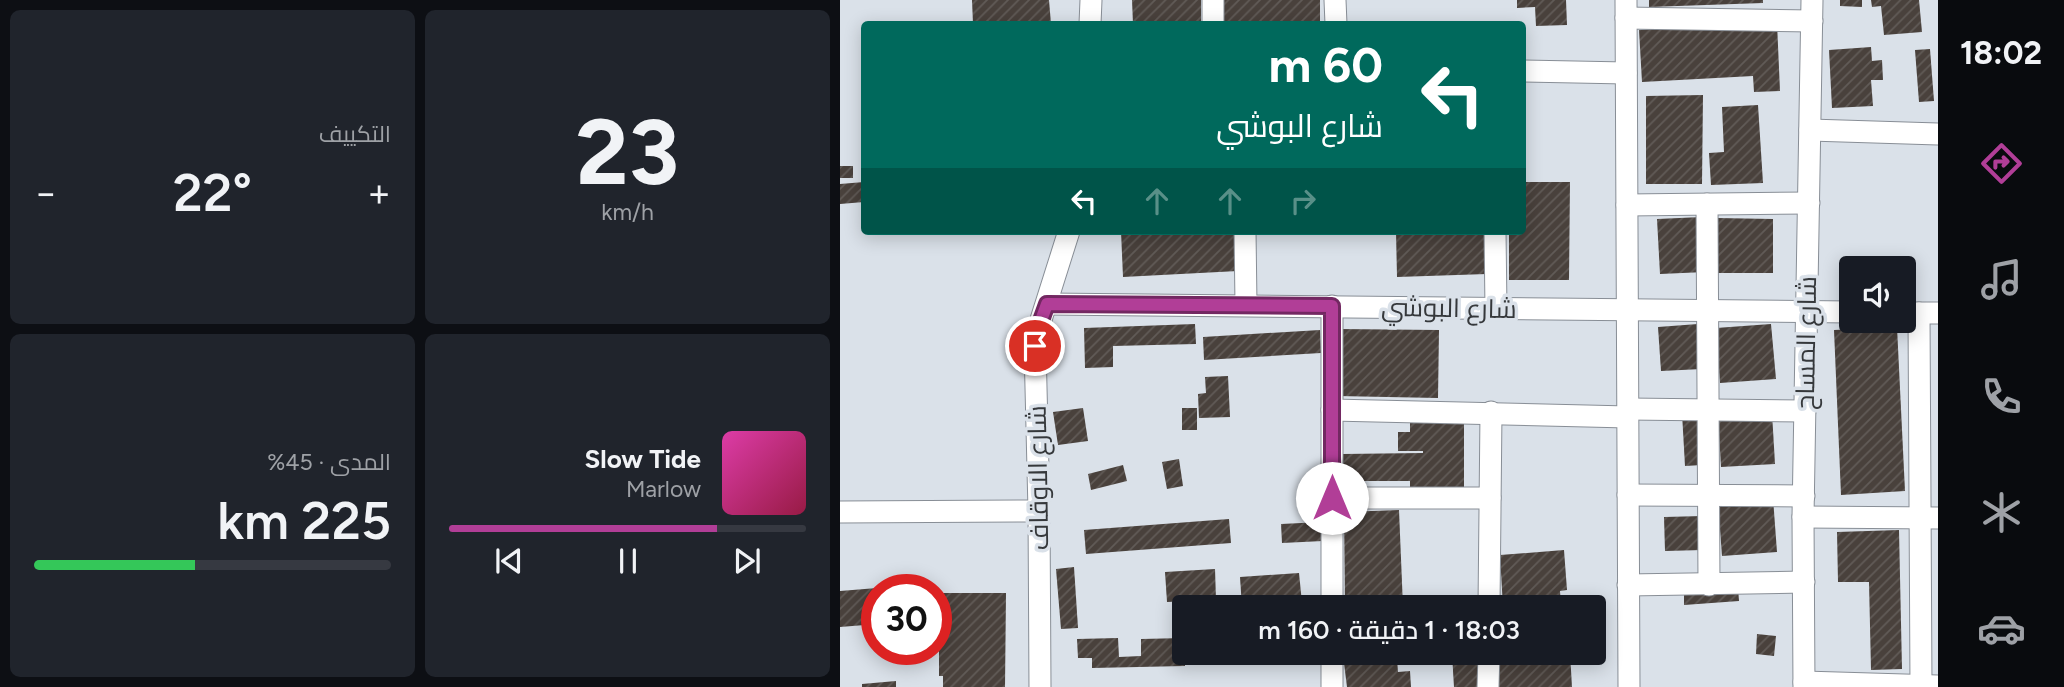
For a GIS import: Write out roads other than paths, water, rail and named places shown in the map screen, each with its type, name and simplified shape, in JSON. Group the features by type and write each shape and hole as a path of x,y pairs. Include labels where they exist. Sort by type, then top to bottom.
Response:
{"street":[{"path":"1090,21 1091,0"},
{"path":"1213,0 1213,21"},
{"path":"1335,0 1336,21"},
{"path":"1629,687 1626,9 1812,10"},
{"name":"شارع المساح","path":"1804,685 1803,507 1812,10"},
{"path":"1526,71 1626,73"},
{"path":"1810,130 1938,134"},
{"path":"1627,205 1809,203"},
{"path":"1707,204 1709,585"},
{"name":"شارع الاوقاف","path":"1040,687 1035,346 1068,235"},
{"path":"1244,235 1246,304"},
{"path":"1495,235 1496,309"},
{"name":"شارع البوشي","path":"1047,304 1839,312"},
{"path":"1332,306 1332,595"},
{"path":"1804,685 1927,687 1930,606 1929,431 1920,313"},
{"path":"1332,410 1628,413 1707,410 1805,411"},
{"path":"1489,595 1491,412"},
{"path":"1628,495 1709,496 1929,518"},
{"path":"1332,498 1490,498"},
{"path":"840,512 1039,511"},
{"path":"1628,585 1804,582"},
{"path":"1332,665 1332,687"},
{"path":"1489,665 1489,687"}]}
